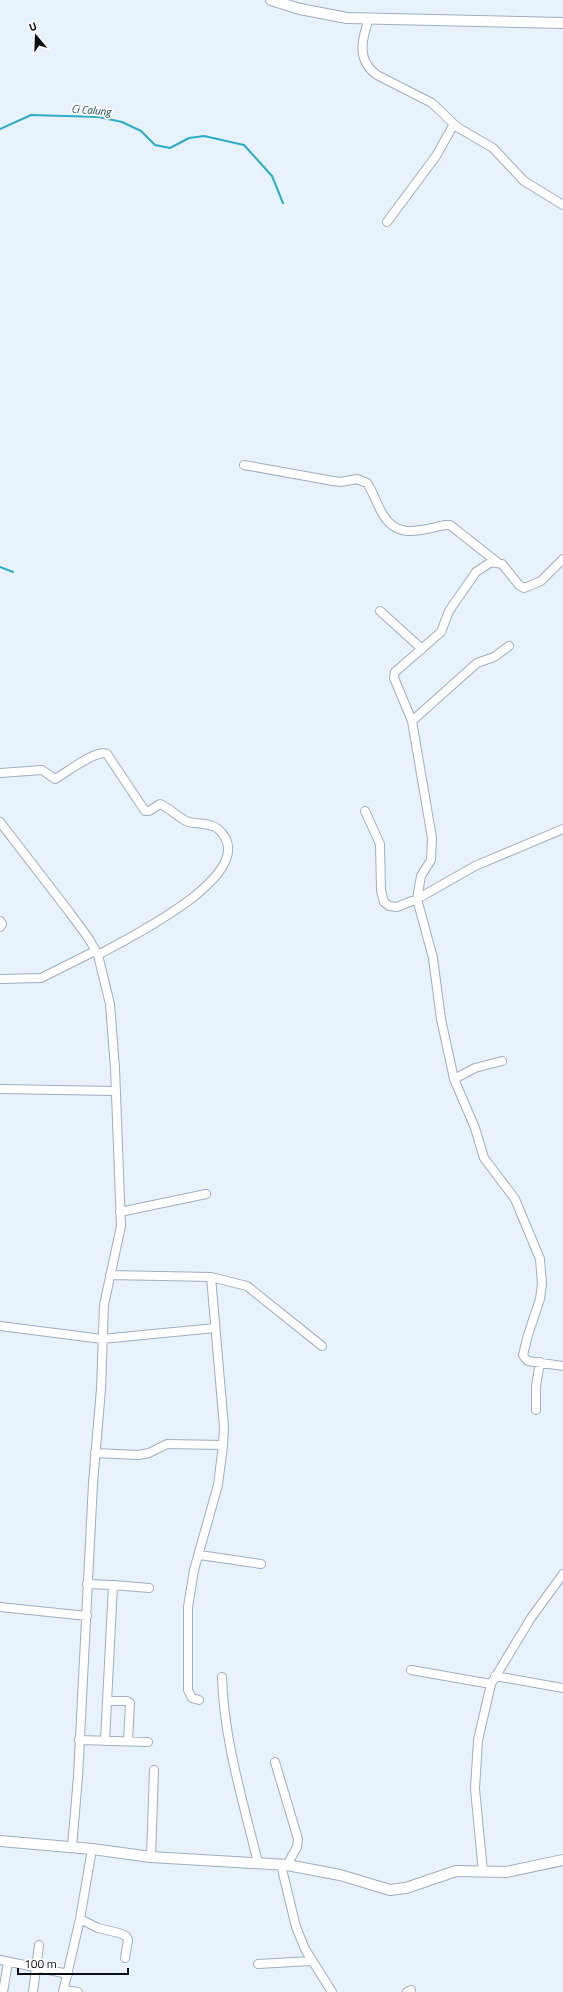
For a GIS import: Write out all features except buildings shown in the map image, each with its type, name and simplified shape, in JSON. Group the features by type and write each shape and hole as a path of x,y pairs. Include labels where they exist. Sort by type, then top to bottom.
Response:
{"street":[{"path":"271,0 300,9 347,18 563,23"},
{"path":"369,18 362,37 365,64 369,70 432,103 454,124 493,148 524,181 563,205"},
{"path":"387,222 436,156 454,124"},
{"path":"244,465 333,481 363,480 367,483 382,512 392,525 401,530 412,532 450,525 497,562 507,568 519,585 524,588 540,581 563,559"},
{"path":"497,562 485,565 476,572 449,611 441,632 396,672 394,678 412,721 433,846 431,860 421,876 417,899 433,958 441,1019 454,1079 475,1128 484,1158 515,1199 538,1249 542,1270 542,1284 540,1299 528,1335 524,1355 525,1358 528,1360 563,1366"},
{"path":"380,611 422,649"},
{"path":"412,721 476,663 494,657 509,646"},
{"path":"0,773 42,770 55,779 95,754 107,754 145,811 149,811 160,804 187,821 215,827 226,840 228,850 226,859 206,888 147,928 41,978 0,978"},
{"path":"365,811 380,844 381,890 384,904 398,906 417,899 465,871 563,829"},
{"path":"0,822 70,913 96,953 110,1004 116,1091 120,1233 104,1305 102,1389 95,1453 87,1584 87,1616 79,1740 78,1784 72,1847"},
{"path":"0,921 2,924 0,927"},
{"path":"454,1079 475,1068 502,1061"},
{"path":"0,1089 116,1091"},
{"path":"120,1212 206,1194"},
{"path":"110,1275 211,1277 247,1286 322,1346"},
{"path":"199,1700 192,1698 188,1690 188,1606 194,1570 200,1555 218,1486 224,1427 211,1277"},
{"path":"0,1326 102,1339 215,1328"},
{"path":"536,1410 536,1386 540,1362"},
{"path":"95,1453 139,1455 149,1453 167,1444 223,1445"},
{"path":"200,1555 261,1564"},
{"path":"483,1872 475,1789 478,1740 491,1684 531,1618 563,1574"},
{"path":"87,1584 148,1588"},
{"path":"104,1741 113,1585"},
{"path":"0,1607 87,1616"},
{"path":"411,1670 491,1684"},
{"path":"495,1676 563,1688"},
{"path":"222,1677 223,1706 228,1738 258,1863"},
{"path":"107,1701 130,1702 128,1741"},
{"path":"79,1740 148,1742"},
{"path":"275,1762 298,1839 297,1847 284,1865 296,1927 311,1961 332,1992"},
{"path":"151,1857 154,1770"},
{"path":"0,1841 92,1849 151,1857 284,1865 340,1875 390,1890 406,1888 456,1871 506,1872 563,1860"},
{"path":"78,1992 64,1991 80,1919 92,1849"},
{"path":"80,1919 98,1928 126,1936 128,1940 125,1958"},
{"path":"32,1992 39,1945"},
{"path":"4,1992 4,1961 68,1974"},
{"path":"258,1964 311,1961"}],"waterway":[{"name":"Ci Calung","path":"0,129 31,115 99,117 122,122 141,131 155,145 170,148 189,138 204,136 244,145 272,176 283,203"},
{"path":"0,567 13,572"}]}
